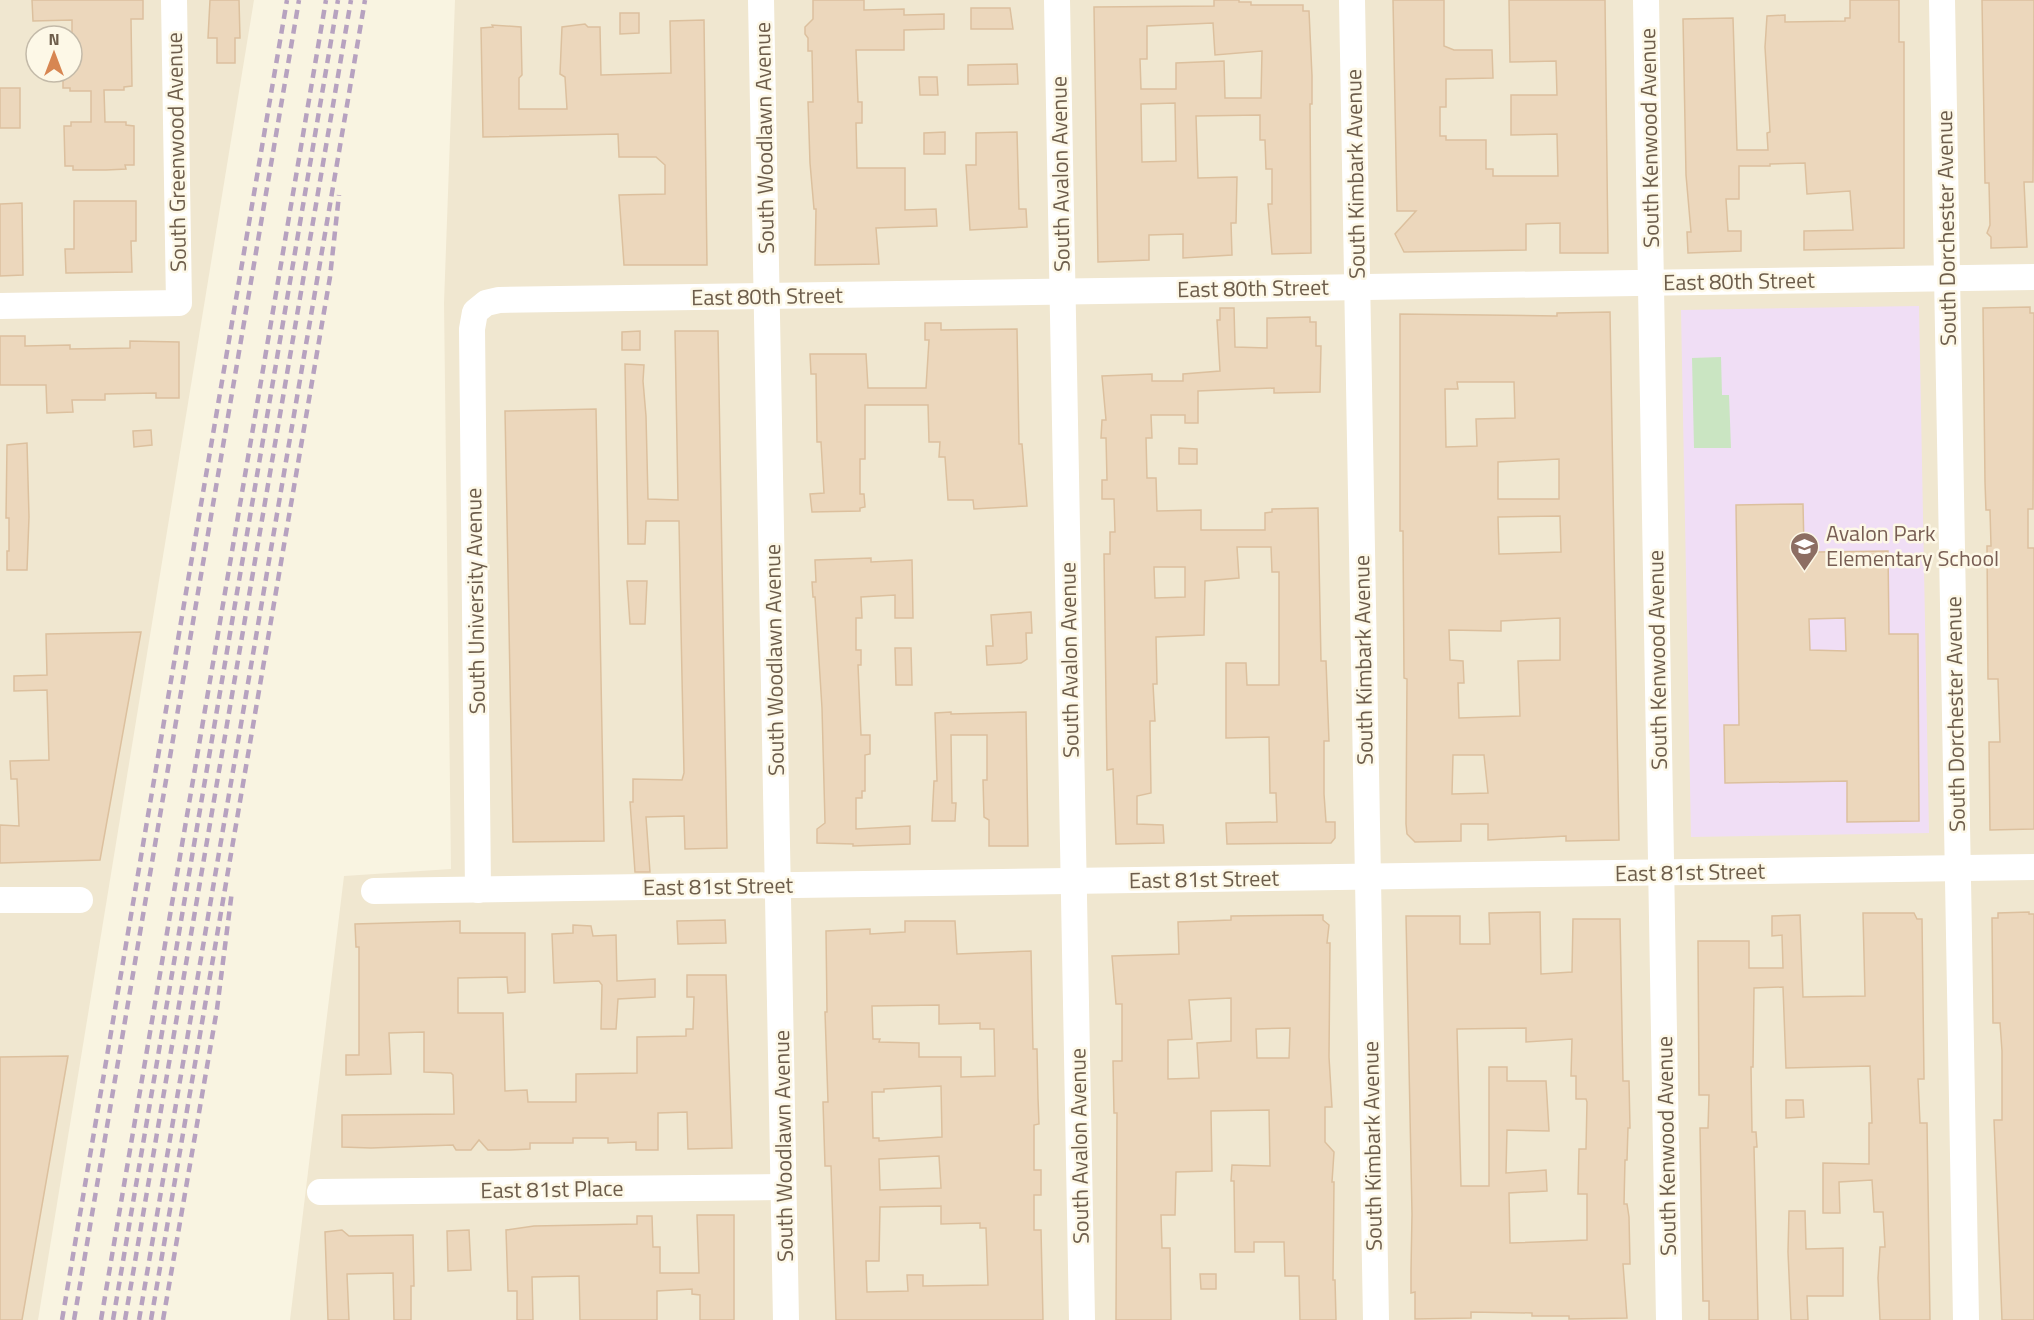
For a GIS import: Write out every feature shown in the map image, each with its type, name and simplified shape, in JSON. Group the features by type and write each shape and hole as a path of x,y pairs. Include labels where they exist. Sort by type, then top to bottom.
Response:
{"street":[{"name":"South Greenwood Avenue","path":"0,306 179,303 174,0"},
{"name":"South Woodlawn Avenue","path":"761,0 786,1320"},
{"name":"South Avalon Avenue","path":"1057,0 1082,1320"},
{"name":"South Kimbark Avenue","path":"1352,0 1376,1320"},
{"name":"South Kenwood Avenue","path":"1647,0 1669,1320"},
{"name":"South Dorchester Avenue","path":"1942,0 1966,1320"},
{"name":"East 80th Street","path":"475,312 486,303 499,300 2034,277"},
{"name":"South University Avenue","path":"475,312 472,329 478,890"},
{"name":"East 81st Street","path":"374,891 2034,867"},
{"path":"0,900 80,900"},
{"name":"East 81st Place","path":"320,1191 783,1187"}],"shaded area":[{"path":"0,0 254,0 38,1320 0,1320"},
{"path":"455,0 2034,0 2034,1320 290,1320 344,876 451,869 444,303"},
{"name":"Avalon Park Elementary School","path":"1919,306 1929,833 1691,837 1681,310"}],"green space":[{"path":"1721,357 1722,395 1729,395 1731,448 1694,448 1692,358"}],"building":[{"path":"32,0 143,0 143,19 131,19 132,86 124,87 124,90 104,90 105,122 126,122 126,125 134,126 134,165 125,165 126,169 106,170 73,170 73,166 65,166 64,126 71,126 71,122 91,122 91,91 70,91 70,88 63,88 63,84 84,84 84,24 72,24 72,20 33,21"},
{"path":"210,0 239,0 240,38 235,38 235,63 217,63 217,38 208,38"},
{"path":"813,0 864,0 864,10 904,9 904,15 944,14 944,29 904,30 904,50 856,50 858,102 862,102 862,123 856,123 857,168 905,168 905,210 936,209 937,226 876,228 879,264 815,265 816,209 814,209 810,163 808,102 813,102 812,51 808,51 808,38 805,34 805,27 813,19"},
{"path":"1214,0 1239,0 1239,2 1251,2 1251,5 1303,5 1303,11 1309,11 1312,76 1312,104 1310,104 1311,253 1272,254 1268,204 1272,204 1272,169 1266,169 1265,140 1260,140 1260,115 1196,116 1198,178 1237,177 1236,223 1231,223 1232,255 1183,258 1183,234 1149,235 1149,260 1098,262 1094,7 1214,6","holes":["1213,23 1215,55 1262,51 1261,98 1225,98 1224,61 1176,63 1176,89 1141,89 1140,59 1147,59 1147,26","1175,103 1176,161 1142,162 1141,104"]},
{"path":"1393,0 1444,0 1444,46 1454,50 1492,50 1493,78 1446,79 1446,107 1440,107 1440,136 1446,136 1446,140 1486,140 1486,169 1493,169 1493,176 1558,176 1557,134 1511,135 1511,95 1557,95 1556,61 1510,62 1509,0 1605,0 1608,253 1560,253 1560,223 1526,224 1526,250 1404,252 1395,234 1416,211 1397,211"},
{"path":"1850,0 1899,0 1899,42 1904,42 1904,248 1804,250 1804,231 1853,230 1850,191 1807,194 1805,163 1739,166 1739,199 1726,199 1728,231 1741,231 1741,251 1688,253 1687,232 1691,232 1686,175 1683,19 1733,18 1737,150 1768,150 1767,133 1770,132 1765,47 1767,16 1785,15 1785,22 1845,21 1845,18 1850,18"},
{"path":"1982,0 2034,0 2033,182 2024,182 2027,247 1991,248 1991,237 1987,233 1990,225 1989,183 1985,183"},
{"path":"971,8 1010,8 1013,29 971,29"},
{"path":"620,13 639,13 639,33 620,34"},
{"path":"704,20 707,265 624,265 619,195 665,194 665,165 656,157 619,157 618,134 483,137 481,28 493,27 492,25 521,27 522,75 519,78 519,109 567,109 565,77 560,74 562,27 585,24 588,27 600,27 601,75 671,73 670,21"},
{"path":"1017,64 1018,84 968,85 968,65"},
{"path":"919,77 937,77 938,95 920,95"},
{"path":"0,88 20,88 20,128 0,128"},
{"path":"945,132 945,154 924,154 924,133"},
{"path":"1017,132 1019,209 1026,209 1027,227 970,230 966,165 976,165 976,133"},
{"path":"74,201 136,201 136,241 131,241 132,272 66,273 65,249 74,249"},
{"path":"22,203 23,275 0,276 0,204"},
{"path":"2030,307 2030,313 2034,313 2033,509 2028,509 2028,548 2034,548 2034,829 1990,830 1989,742 2000,742 1998,679 1988,679 1987,546 1991,546 1990,510 1986,510 1985,482 1983,308"},
{"path":"1220,308 1234,308 1235,347 1267,348 1267,318 1310,317 1310,322 1316,322 1316,346 1321,346 1320,392 1274,393 1274,388 1198,391 1198,423 1185,423 1185,415 1151,415 1152,438 1146,438 1147,478 1156,478 1157,511 1201,510 1201,530 1265,530 1265,513 1272,512 1272,509 1318,508 1321,661 1326,661 1329,741 1324,741 1324,794 1326,822 1335,822 1335,838 1331,843 1227,844 1226,823 1277,822 1276,793 1270,793 1269,737 1226,738 1226,663 1246,663 1247,685 1279,685 1279,572 1272,572 1271,547 1237,547 1239,578 1205,581 1204,635 1156,637 1157,684 1153,684 1155,721 1150,721 1151,793 1137,796 1137,824 1163,825 1164,843 1116,844 1113,769 1107,770 1104,554 1110,554 1110,532 1115,532 1114,499 1102,499 1102,480 1107,480 1106,438 1101,438 1102,420 1106,420 1102,376 1152,374 1152,381 1183,381 1183,374 1220,371 1217,320 1220,320","holes":["1154,567 1185,567 1185,597 1155,598"]},
{"path":"1610,312 1619,840 1566,841 1566,836 1488,840 1488,824 1461,824 1461,841 1415,842 1407,834 1406,824 1407,679 1404,678 1403,531 1400,531 1400,314 1557,316 1557,313","holes":["1457,382 1514,382 1515,418 1476,419 1477,446 1446,447 1445,389 1458,389","1559,459 1559,499 1498,499 1498,462","1560,516 1561,552 1499,554 1498,517","1560,618 1560,660 1518,661 1520,716 1459,718 1458,683 1464,683 1463,661 1450,660 1449,630 1501,631 1501,621","1453,755 1484,755 1488,793 1452,794"]},
{"path":"925,323 941,323 941,330 1017,329 1019,444 1022,444 1027,506 974,509 973,500 948,500 945,457 939,457 940,442 929,442 928,405 865,405 865,459 860,459 860,494 864,494 865,507 860,508 860,511 812,512 810,494 824,493 821,442 817,442 816,374 811,374 810,354 866,354 868,388 926,388 929,340 925,340"},
{"path":"640,331 640,350 622,350 622,332"},
{"path":"675,331 718,331 727,848 685,849 684,816 646,817 650,872 635,872 630,802 633,802 633,779 682,780 684,773 679,521 646,521 645,544 628,544 625,364 644,365 648,499 678,500"},
{"path":"0,336 25,336 25,346 70,345 70,349 130,348 130,341 179,342 179,398 156,398 156,393 105,394 105,400 72,400 73,412 47,413 46,385 0,385"},
{"path":"596,409 604,841 513,842 505,411"},
{"path":"151,430 152,445 134,447 133,431"},
{"path":"27,443 29,517 27,570 7,570 9,518 6,518 7,445"},
{"path":"1179,448 1197,449 1197,464 1179,464"},
{"path":"1803,504 1804,548 1817,548 1817,552 1888,551 1889,634 1918,634 1919,821 1847,822 1847,781 1725,783 1724,725 1739,725 1736,505","holes":["1845,618 1846,651 1810,650 1809,619"]},
{"path":"871,558 871,562 912,560 913,618 895,618 895,595 861,597 862,618 856,618 856,650 861,650 861,665 858,665 861,735 870,735 870,754 865,755 865,791 862,791 862,798 856,798 856,829 910,826 910,844 853,846 853,844 817,843 817,829 825,823 822,708 815,597 813,597 812,582 816,582 815,560"},
{"path":"627,581 647,581 645,624 630,624"},
{"path":"1031,612 1032,633 1026,633 1027,659 1021,663 987,665 986,646 993,646 991,615"},
{"path":"141,632 100,860 0,863 0,825 19,826 17,779 11,779 10,761 49,760 47,690 14,691 14,676 47,675 46,634"},
{"path":"895,648 911,648 912,685 896,685"},
{"path":"951,712 951,714 1026,712 1028,846 989,846 989,820 984,817 983,780 987,780 987,735 951,735 952,803 956,803 955,821 932,821 934,781 937,781 935,713"},
{"path":"1540,912 1541,974 1572,972 1573,919 1620,919 1623,1081 1629,1081 1630,1128 1628,1128 1627,1160 1625,1160 1624,1204 1627,1204 1629,1217 1630,1264 1623,1264 1627,1318 1569,1319 1569,1316 1532,1316 1532,1313 1471,1312 1471,1318 1415,1319 1415,1292 1411,1293 1412,1214 1406,916 1460,916 1460,944 1490,944 1489,913","holes":["1526,1028 1526,1042 1572,1039 1571,1076 1576,1076 1576,1099 1586,1099 1587,1102 1586,1149 1579,1149 1578,1194 1587,1194 1587,1240 1510,1243 1509,1193 1547,1191 1546,1170 1506,1173 1507,1130 1549,1131 1546,1081 1507,1081 1507,1067 1489,1067 1489,1186 1461,1186 1457,1029"]},
{"path":"2029,912 2029,914 2034,914 2034,1320 2002,1320 1994,1120 2002,1120 2002,1051 2000,1023 1993,1023 1992,918 1998,918 1998,913"},
{"path":"1863,913 1914,913 1917,919 1922,919 1924,1079 1918,1079 1920,1123 1927,1123 1930,1320 1880,1320 1878,1278 1880,1247 1885,1247 1883,1212 1874,1212 1872,1180 1839,1182 1840,1213 1823,1213 1823,1163 1869,1164 1869,1123 1872,1123 1870,1066 1786,1068 1783,987 1754,988 1753,1067 1751,1067 1752,1132 1756,1132 1757,1147 1754,1147 1758,1320 1709,1320 1709,1301 1703,1301 1700,1128 1708,1128 1709,1095 1699,1095 1698,941 1749,941 1749,968 1783,968 1782,935 1772,936 1772,916 1800,915 1803,997 1865,996"},
{"path":"1323,915 1323,920 1329,925 1327,943 1330,943 1329,1057 1332,1107 1325,1107 1325,1142 1334,1152 1333,1280 1335,1280 1336,1320 1300,1320 1299,1276 1285,1276 1284,1242 1254,1242 1254,1252 1235,1252 1232,1165 1270,1166 1269,1110 1211,1111 1212,1171 1176,1172 1175,1215 1161,1215 1162,1248 1170,1248 1171,1320 1116,1320 1117,1113 1114,1113 1113,1061 1122,1061 1122,1004 1116,1004 1112,956 1179,954 1178,922 1231,920 1231,916","holes":["1231,998 1231,1041 1197,1043 1199,1078 1168,1079 1168,1040 1192,1039 1189,1000","1290,1028 1289,1058 1257,1058 1256,1029"]},
{"path":"725,920 726,943 678,944 677,921"},
{"path":"460,921 460,933 525,933 525,992 508,993 507,977 458,978 458,1013 503,1013 505,1091 527,1090 528,1102 576,1102 576,1074 637,1073 637,1037 686,1036 686,1029 693,1029 694,997 687,997 687,975 726,975 732,1148 688,1149 687,1112 658,1113 658,1150 636,1150 636,1142 608,1143 608,1138 573,1138 573,1143 530,1143 530,1149 510,1150 488,1150 479,1140 471,1150 456,1150 453,1145 342,1147 342,1115 454,1114 453,1075 424,1072 424,1032 389,1033 391,1074 346,1075 346,1055 359,1055 359,947 356,947 355,924"},
{"path":"905,921 955,921 957,954 1031,951 1033,1049 1037,1049 1039,1124 1034,1125 1034,1170 1041,1170 1041,1195 1034,1195 1034,1230 1041,1230 1043,1320 836,1320 831,1166 825,1166 823,1102 828,1102 825,1012 827,1012 826,931 870,929 870,934 905,932","holes":["939,1005 939,1024 980,1023 980,1029 994,1029 995,1076 961,1077 961,1057 919,1057 919,1043 879,1042 880,1039 873,1039 872,1006","941,1086 942,1137 879,1141 879,1138 873,1138 872,1092 884,1092 884,1089","939,1156 941,1188 880,1190 879,1159","941,1206 941,1224 980,1223 980,1228 986,1228 988,1285 923,1286 923,1275 907,1275 908,1291 867,1292 866,1261 879,1261 880,1207"]},
{"path":"573,925 591,926 593,936 616,935 617,981 655,979 655,997 618,999 616,1029 601,1029 602,985 599,981 554,983 552,934 573,933"},
{"path":"68,1056 22,1320 0,1320 0,1057"},
{"path":"1786,1100 1803,1100 1804,1117 1786,1118"},
{"path":"1789,1211 1805,1211 1806,1249 1843,1248 1843,1296 1807,1296 1808,1320 1791,1320"},
{"path":"697,1215 734,1215 734,1320 700,1320 700,1295 692,1294 692,1289 657,1291 657,1320 580,1320 579,1276 532,1277 533,1320 517,1320 517,1291 508,1291 506,1230 534,1226 637,1224 637,1216 652,1216 653,1247 660,1247 660,1273 699,1273"},
{"path":"342,1230 349,1236 413,1235 414,1286 411,1286 411,1320 394,1320 393,1273 347,1274 349,1320 328,1320 325,1232"},
{"path":"469,1230 471,1270 448,1271 447,1231"},
{"path":"1200,1274 1216,1274 1216,1289 1201,1289"}],"railway":[{"path":"62,1320 287,0"},
{"path":"74,1320 299,0"},
{"path":"101,1320 326,0"},
{"path":"113,1320 338,0"},
{"path":"125,1320 351,0"},
{"path":"139,1320 365,0"},
{"path":"151,1320 330,277 339,195"},
{"path":"163,1320 217,1009 232,891"}],"place":[{"name":"Avalon Park Elementary School","path":"1805,572"}]}
